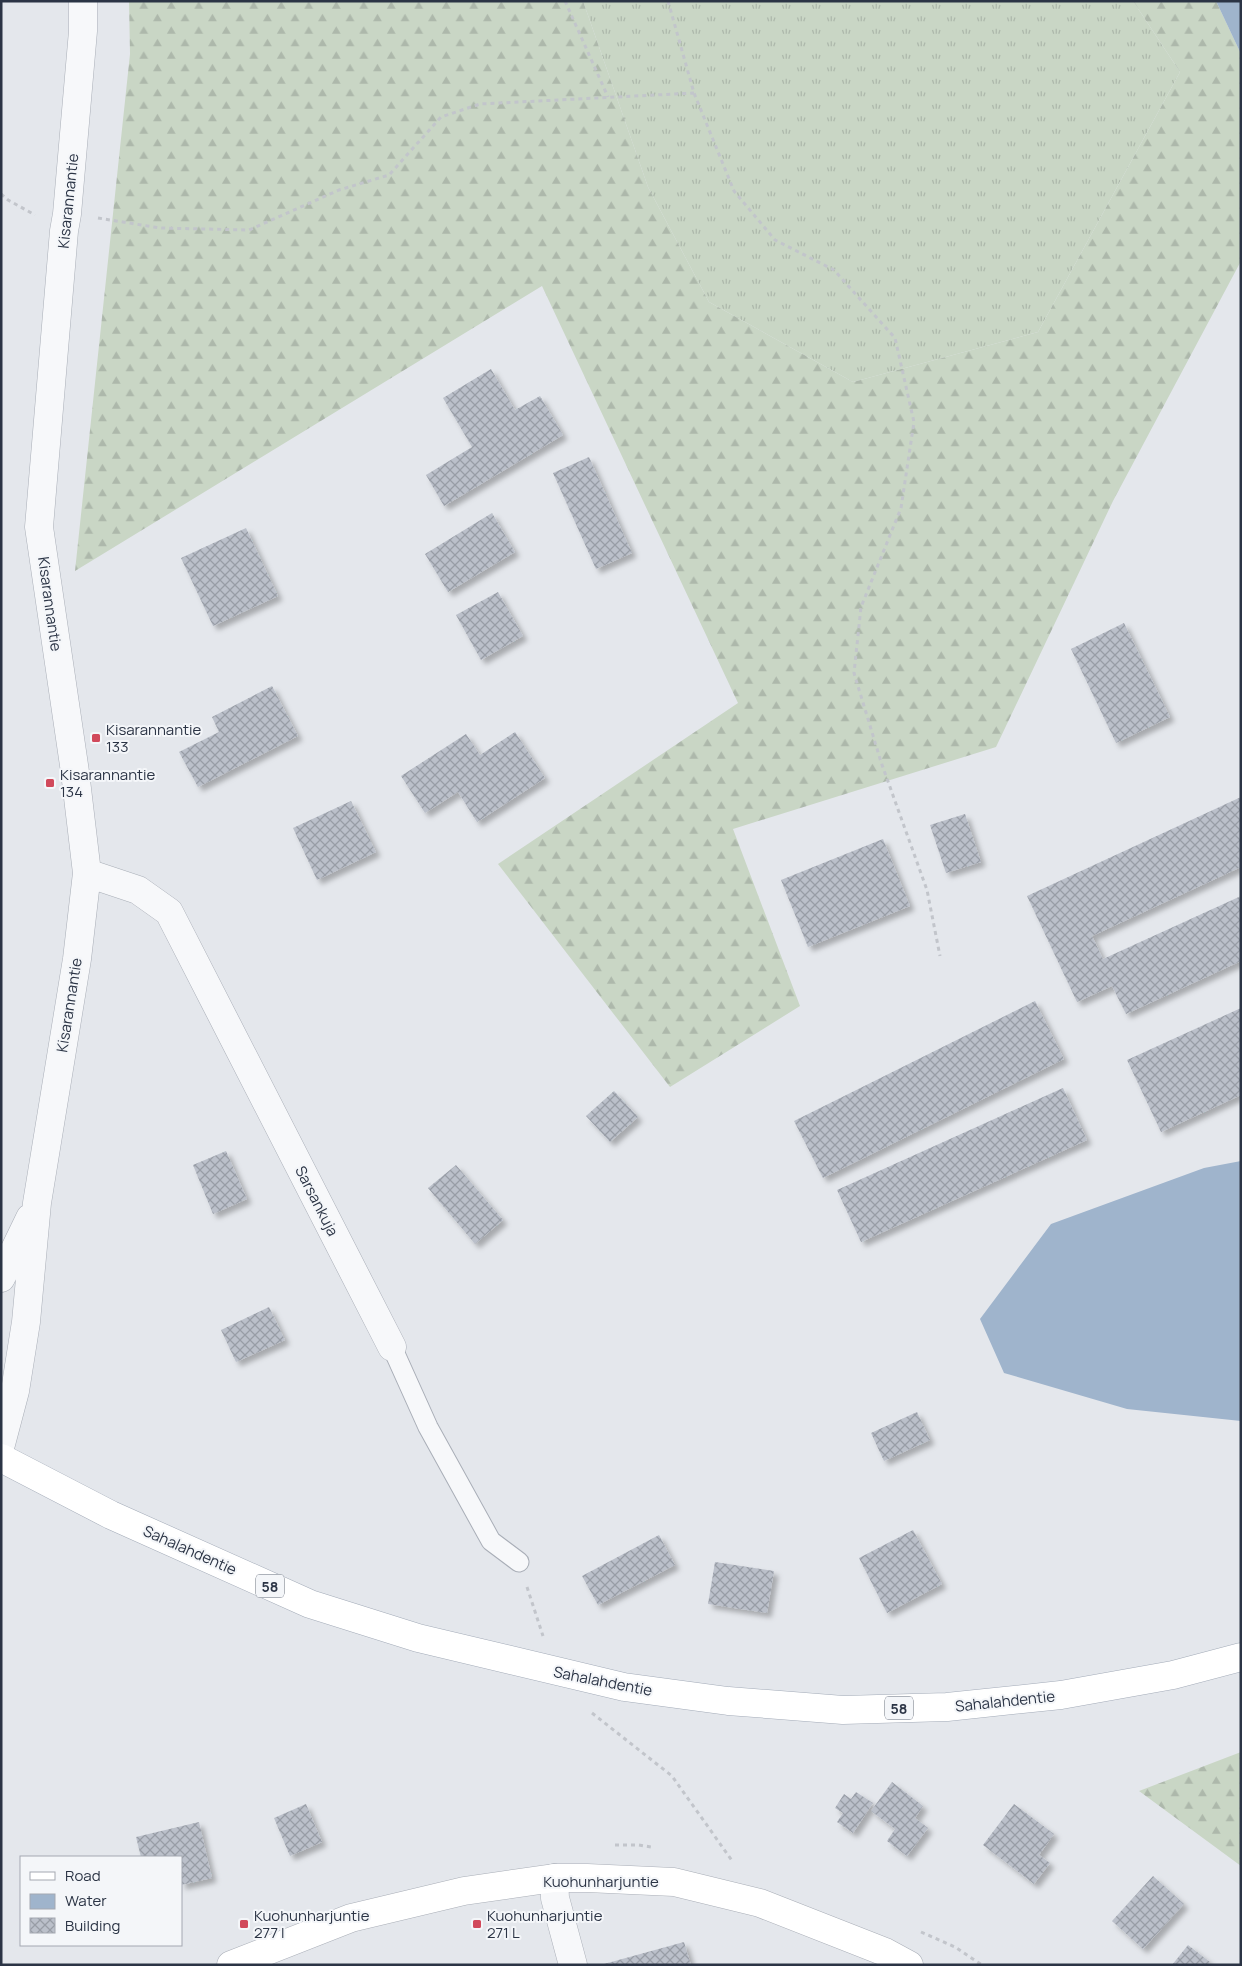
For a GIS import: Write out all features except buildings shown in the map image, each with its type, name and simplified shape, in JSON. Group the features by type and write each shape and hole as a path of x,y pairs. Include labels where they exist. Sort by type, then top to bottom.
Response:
{"main road":[{"name":"Sahalahdentie","path":"1,1458 111,1515 310,1604 418,1638 624,1687 728,1701 843,1710 947,1707 1061,1695 1173,1675 1241,1657"},
{"name":"Kuohunharjuntie","path":"231,1965 351,1918 464,1891 554,1878 674,1882 760,1903 885,1952 909,1965"}],"street":[{"name":"Kisarannantie","path":"1,1444 15,1391 26,1322 38,1203 76,959 87,874 75,772 39,527 64,231 84,31 82,1"},
{"name":"Sarsankuja","path":"87,874 138,890 168,912 392,1347"},
{"name":"Kisarannantie","path":"1,1278 38,1203"},
{"path":"554,1878 554,1898 573,1965"}],"lane":[{"name":"Sarsankuja","path":"392,1347 428,1427 491,1540 519,1562"}],"path":[{"path":"565,1 608,97"},
{"path":"668,1 694,93 734,191 775,240 834,270 895,338 914,422 900,508 861,607 854,673 881,762 927,890 940,956"},
{"path":"67,214 160,228 249,230 339,190 389,175 442,117 480,104 694,93"},
{"path":"519,1562 556,1672"},
{"path":"590,1711 672,1776 733,1862"}],"green space":[{"path":"129,1 583,1 648,187 709,302 853,382 1038,332 1180,72 1133,1 1216,1 1241,54 1241,261 1113,501 996,747 733,829 800,1006 670,1087 498,864 738,703 542,286 75,571 130,54"},
{"path":"583,1 1133,1 1180,72 1038,332 853,382 709,302 648,187"},
{"path":"1241,1752 1241,1866 1139,1791"}],"water":[{"path":"1216,1 1241,1 1241,54"},
{"path":"1241,1161 1241,1421 1127,1409 1004,1373 980,1319 1051,1224 1204,1168"}],"place":[{"name":"Kisarannantie 133","path":"96,738"},
{"name":"Kisarannantie 134","path":"50,783"},
{"name":"Kuohunharjuntie 277 I","path":"244,1924"},
{"name":"Kuohunharjuntie 271 L","path":"477,1924"}]}
